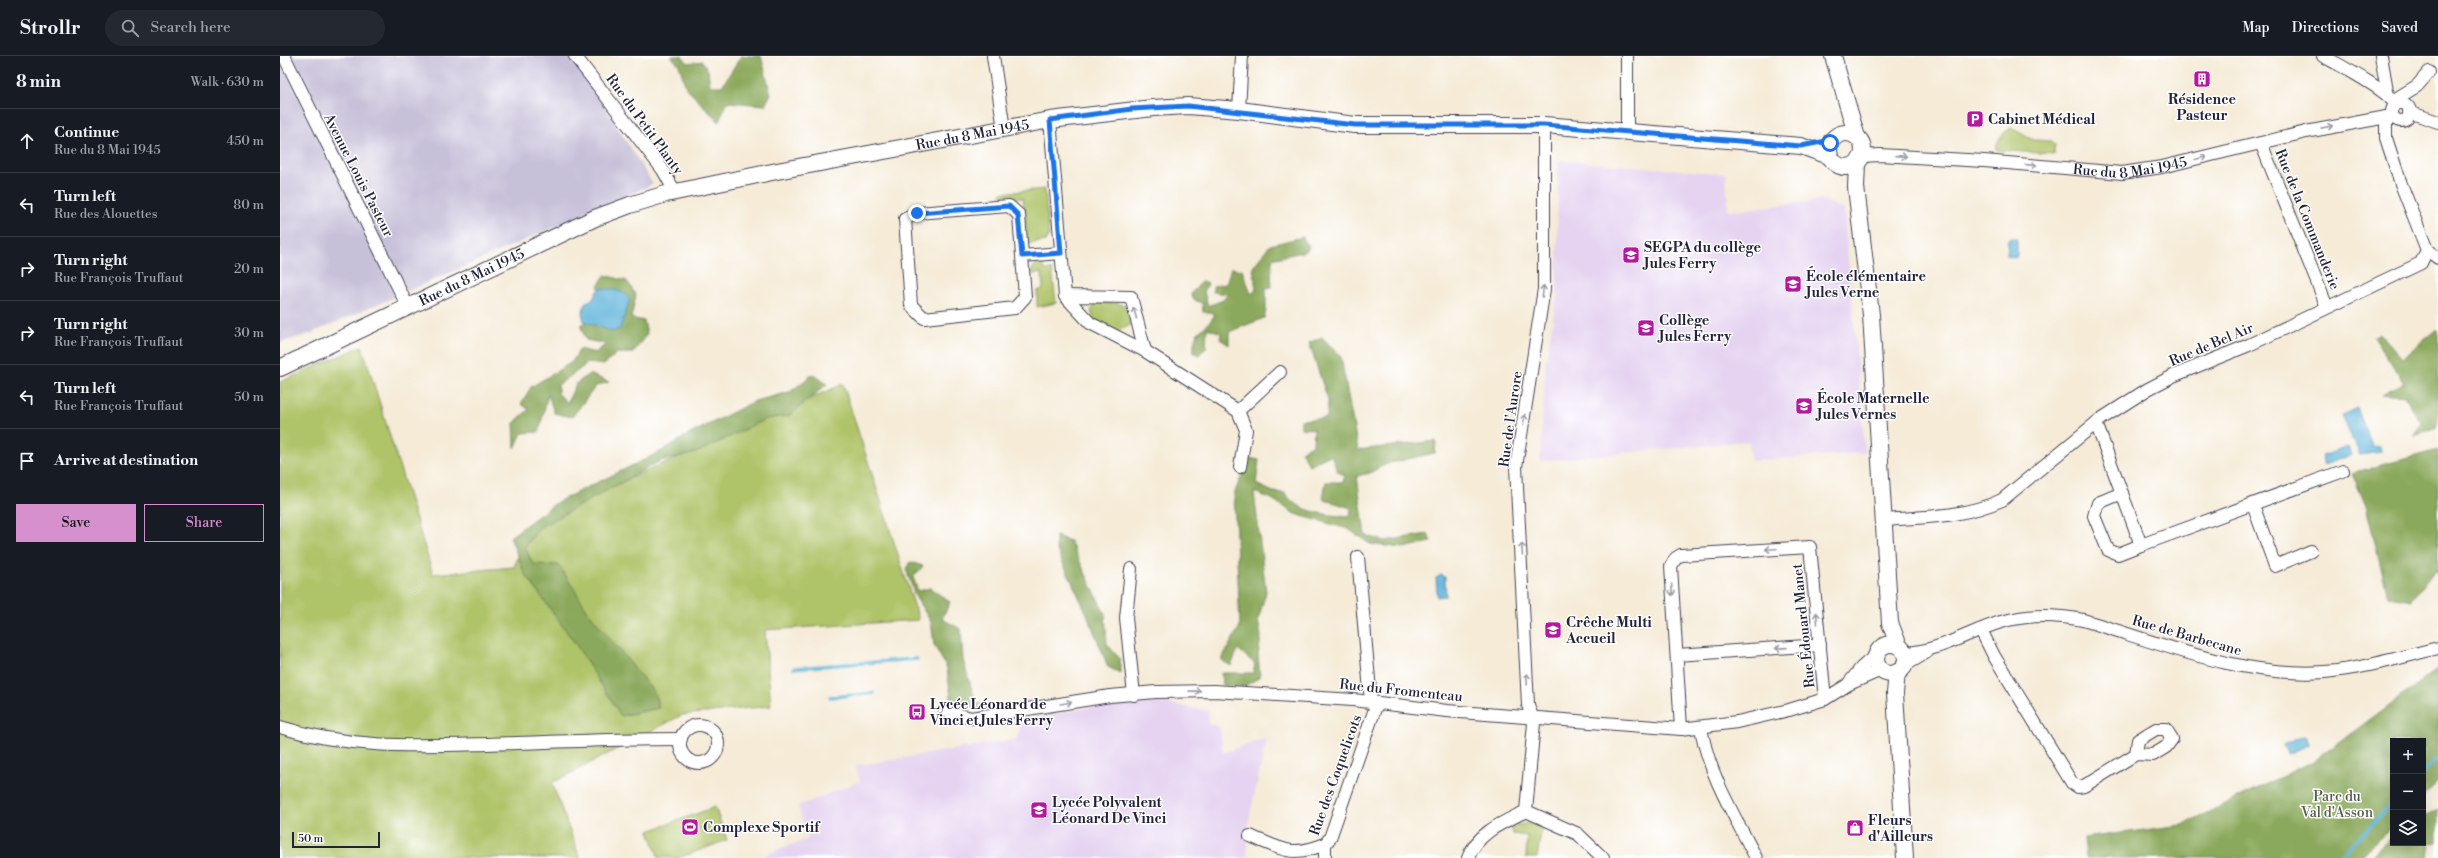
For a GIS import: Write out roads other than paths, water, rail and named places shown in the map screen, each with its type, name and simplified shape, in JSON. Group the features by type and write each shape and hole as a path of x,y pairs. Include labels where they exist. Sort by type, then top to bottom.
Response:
{"main road":[{"path":"1833,56 1857,137 1863,146 1854,162 1871,314 1885,520 1891,660 1905,858"},
{"path":"1846,101 1835,137 1828,150 1829,156 1835,164 1854,162"},
{"name":"Rue du 8 Mai 1945","path":"280,368 595,218 630,204 670,193 777,171 1050,120 1117,111 1166,107 1239,110 1355,125 1544,125 1801,146 1829,156"},
{"path":"1835,137 1848,133 1857,137"},
{"name":"Rue du 8 Mai 1945","path":"1801,146 1835,137"}],"street":[{"name":"Rue du Petit Planty","path":"575,56 663,170 670,193"},
{"path":"993,56 1004,129"},
{"path":"1239,110 1242,56"},
{"path":"1627,56 1627,132"},
{"path":"2323,56 2391,107"},
{"path":"2381,56 2391,107 2386,138 2403,190 2427,250 2438,258"},
{"name":"Avenue Louis Pasteur","path":"283,60 408,307"},
{"path":"2391,107 2417,86 2428,72"},
{"name":"Rue du 8 Mai 1945","path":"1854,162 1880,155 1977,161 2122,173 2162,167 2306,132 2391,107 2403,120 2409,112 2438,122"},
{"path":"1050,120 1065,296 1090,323 1145,351 1238,411 1246,430 1240,467"},
{"name":"Rue de l'Aurore","path":"1526,811 1534,723 1528,705 1516,467 1544,289 1544,125"},
{"name":"Rue de la Commanderie","path":"2261,143 2327,307"},
{"path":"1009,206 1018,215 1022,256 1025,297 1015,308 924,318 911,305 905,219 917,213 1009,206"},
{"name":"Rue de Bel Air","path":"1885,520 1955,514 1984,508 2002,500 2096,423 2148,389 2173,376 2249,345 2420,263 2425,258 2427,250"},
{"path":"1022,256 1061,253"},
{"path":"1065,296 1131,297 1145,351"},
{"path":"1238,411 1280,372"},
{"path":"2096,423 2141,545"},
{"path":"2122,493 2098,503 2094,516 2108,550 2118,554 2253,505 2343,470"},
{"path":"2253,505 2275,566 2311,550"},
{"name":"Rue Édouard Manet","path":"1681,729 1671,566 1676,558 1689,553 1810,547 1825,699"},
{"path":"1358,557 1374,703"},
{"path":"1131,569 1126,618 1134,695"},
{"name":"Rue de Barbecane","path":"1891,660 1931,649 2001,622 2020,618 2064,616 2220,661 2268,672 2289,673 2343,670 2438,648"},
{"path":"1981,630 1994,656 2072,783 2078,787 2084,786 2136,754"},
{"path":"1677,655 1820,645"},
{"name":"Rue du Fromenteau","path":"945,711 971,718 1110,696 1214,691 1681,729 1737,722 1825,699 1891,660"},
{"name":"Rue du Fromenteau","path":"1849,684 1861,668 1891,660"},
{"name":"Rue des Coquelicots","path":"1325,858 1325,844 1330,838 1374,703"},
{"path":"280,727 322,738 355,744 402,746 680,740"},
{"path":"1701,727 1703,746 1710,765 1756,858"},
{"path":"1468,858 1480,838 1493,828 1526,811 1578,834 1603,858"},
{"path":"1250,836 1296,854 1310,851 1325,844"}],"water":[{"path":"2011,238 2017,239 2017,256 2015,258 2007,256 2008,240"},
{"path":"599,288 612,289 621,292 630,300 620,329 613,332 584,321 582,313 586,302 593,299"},
{"path":"2357,408 2372,446 2380,447 2381,452 2360,455 2342,415"},
{"path":"2348,447 2351,455 2324,465 2321,456"},
{"path":"1441,575 1445,577 1446,596 1437,597 1436,578"},
{"path":"2303,736 2307,737 2308,745 2287,754 2283,745"}],"waterway":[{"path":"794,668 917,659"},
{"path":"830,697 874,693"},
{"path":"2426,770 2438,758"},
{"path":"2336,858 2364,833 2390,805"}],"place":[{"name":"Résidence Pasteur","path":"2202,79"},
{"name":"Cabinet Médical","path":"1975,119"},
{"name":"SEGPA du collège Jules Ferry","path":"1631,255"},
{"name":"École élémentaire Jules Verne","path":"1793,284"},
{"name":"Collège Jules Ferry","path":"1646,328"},
{"name":"École Maternelle Jules Vernes","path":"1804,406"},
{"name":"Crêche Multi Accueil","path":"1553,630"},
{"name":"Lycée Léonard de Vinci et Jules Ferry","path":"917,712"},
{"name":"Lycée Polyvalent Léonard De Vinci","path":"1039,810"},
{"name":"Complexe Sportif","path":"690,827"},
{"name":"Fleurs d'Ailleurs","path":"1855,828"}],"park label":[{"name":"Parc du Val d'Asson","path":"2337,804"}]}
